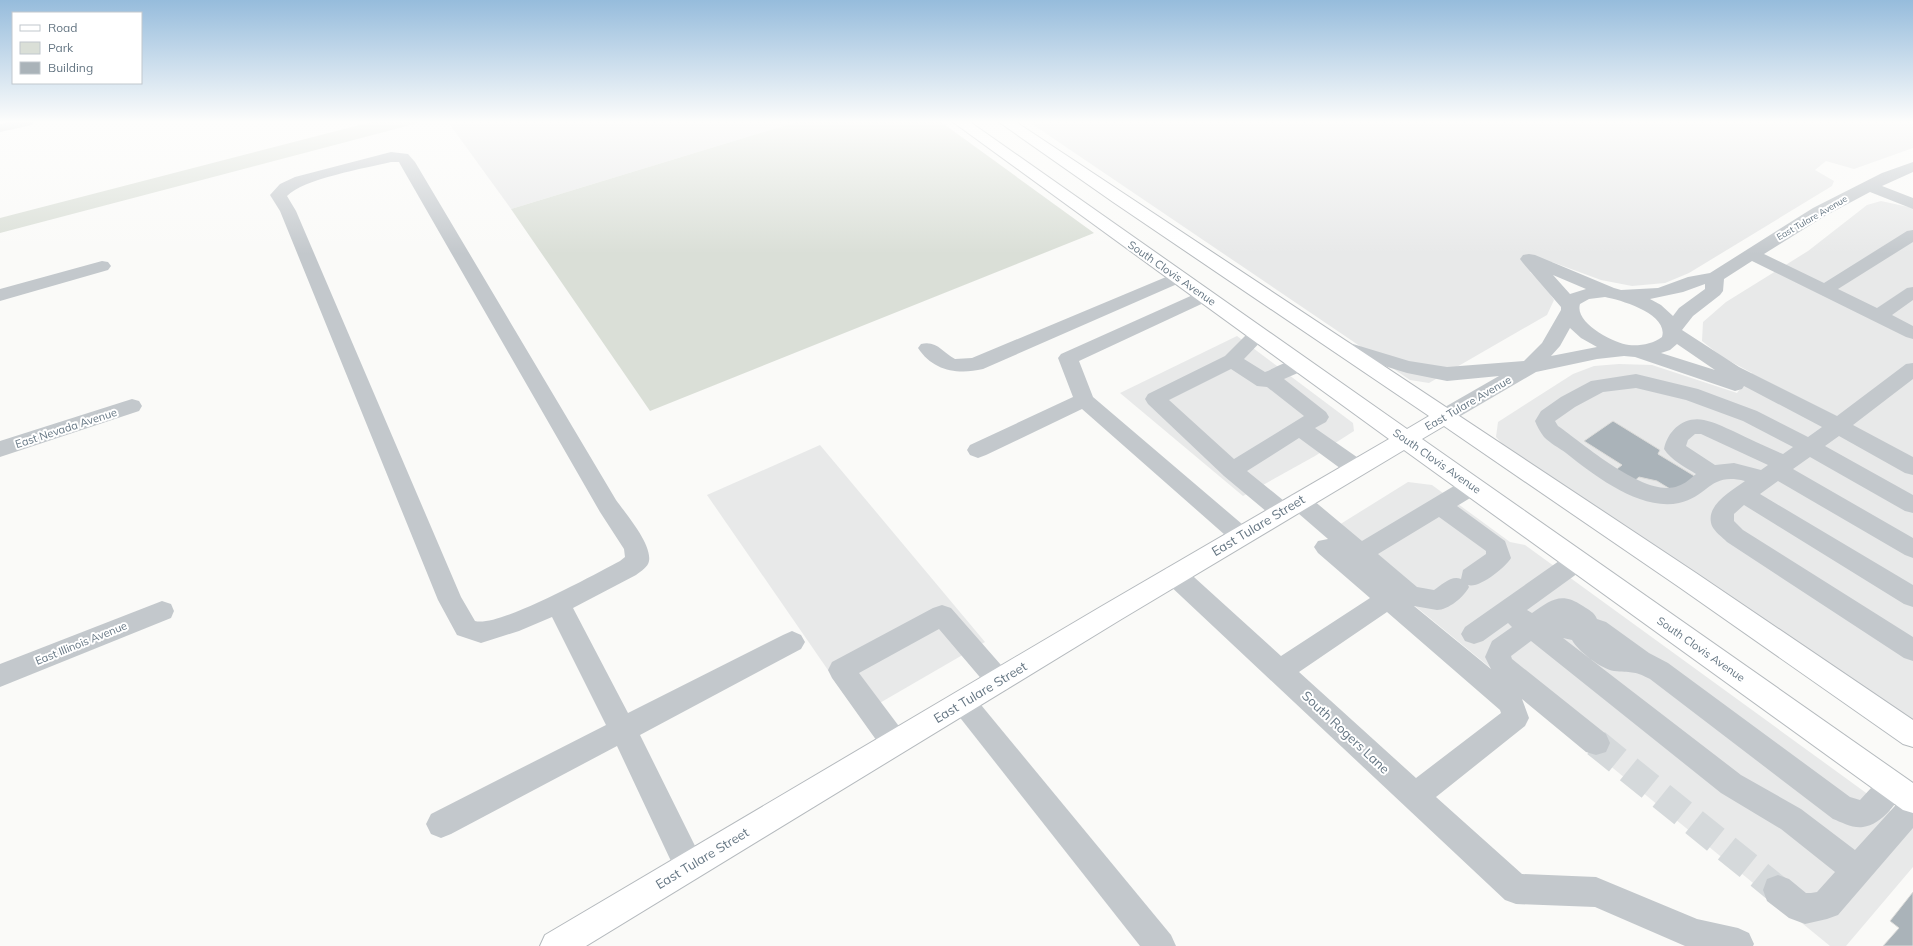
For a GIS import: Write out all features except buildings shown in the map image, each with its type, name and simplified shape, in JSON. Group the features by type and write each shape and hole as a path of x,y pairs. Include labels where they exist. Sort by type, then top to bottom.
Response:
{"main road":[{"name":"South Clovis Avenue","path":"1022,166 1902,792"},
{"path":"1044,166 1081,191 1097,196 1112,194"},
{"path":"1071,166 1343,347 1785,645 1913,735"},
{"name":"East Tulare Avenue","path":"1405,439 1445,416"},
{"name":"East Tulare Street","path":"556,946 894,742 1405,439"}],"street":[{"path":"355,166 301,180 286,187 278,195 294,226 450,600 466,628 481,633 510,624 558,604 628,568 638,561 636,548 604,499 409,166"},
{"name":"East Tulare Avenue","path":"1445,416 1530,367 1550,346 1570,308 1580,296 1592,293 1658,293 1677,288 1694,281 1715,277 1819,212 1888,176 1913,167"},
{"path":"1869,186 1913,204"},
{"path":"1825,290 1913,235"},
{"path":"1751,254 1913,333"},
{"path":"1570,308 1530,259 1616,294"},
{"path":"0,295 102,266"},
{"path":"928,348 947,364 957,367 976,364 1178,277"},
{"name":"East Tulare Avenue","path":"1530,367 1597,353 1649,350 1662,346 1670,340 1673,331 1686,312 1714,291 1715,277"},
{"path":"1878,316 1913,292"},
{"name":"East Tulare Avenue","path":"1616,294 1651,306 1662,315 1673,331"},
{"path":"1204,296 1068,358 1084,400 1241,536"},
{"name":"East Tulare Avenue","path":"1570,308 1573,320 1582,330 1596,339 1630,350"},
{"path":"1673,331 1711,360 1732,372 1794,402 1913,467"},
{"path":"1258,334 1232,360 1155,399 1232,470 1361,553 1411,596 1438,600 1499,558 1497,547 1440,505"},
{"path":"1343,347 1406,367 1437,373 1447,374 1530,367"},
{"path":"1630,350 1794,402"},
{"path":"1232,360 1264,381 1300,364"},
{"path":"1913,368 1810,447 1728,505 1723,513 1723,524 1735,536 1913,650"},
{"path":"1232,470 1319,417 1269,378"},
{"path":"1776,471 1721,470 1692,489 1679,495 1663,496 1643,492 1611,474 1551,431 1545,421 1548,416 1568,402 1598,386 1636,381 1691,394 1750,416 1810,447 1913,505"},
{"path":"978,450 1084,400"},
{"name":"East Nevada Avenue","path":"0,449 132,406"},
{"path":"1713,474 1675,449 1679,435 1689,428 1694,426 1704,427 1776,471 1913,549"},
{"path":"1300,428 1356,468"},
{"path":"1361,553 1472,486"},
{"path":"1744,495 1913,597"},
{"path":"1326,547 1508,699 1514,708 1515,718 1415,796"},
{"path":"1474,634 1577,561"},
{"name":"South Rogers Lane","path":"1175,575 1516,889 1596,892 1696,935 1738,944"},
{"path":"1280,671 1388,599"},
{"path":"558,604 623,730 689,866"},
{"path":"1509,610 1540,621 1585,630 1659,671 1843,809 1862,814 1902,792"},
{"name":"East Illinois Avenue","path":"0,676 162,611"},
{"path":"894,742 842,670 942,615 999,681"},
{"path":"1540,621 1502,649 1498,657 1503,667 1596,743"},
{"path":"1540,621 1731,784 1791,819 1857,870"},
{"path":"441,824 792,642"},
{"path":"963,702 1160,946"},
{"path":"1778,890 1799,907 1812,910 1827,904 1913,807"}],"shaded area":[{"path":"480,166 651,166 511,209"},
{"path":"1094,166 1820,166 1815,170 1834,181 1832,186 1689,273 1665,283 1632,286 1601,280 1552,262 1530,272 1544,285 1554,300 1547,315 1429,383 1410,380"},
{"path":"1844,166 1862,166 1854,169"},
{"path":"1881,201 1913,208 1913,721 1508,450 1496,437 1498,422 1573,374 1594,366 1619,364 1652,365 1737,393 1752,373 1722,357 1702,341 1703,322 1726,302 1808,251 1867,205"},
{"path":"1237,336 1353,423 1354,431 1315,456 1243,496 1120,393"},
{"path":"820,445 985,642 859,715 707,495"},
{"path":"1408,482 1432,485 1510,542 1525,545 1913,827 1913,867 1846,946 1830,946 1326,533"}],"green space":[{"path":"200,166 254,166 0,233 0,218"},
{"path":"651,166 1002,166 1094,233 650,411 511,209"}],"tunnel":[{"path":"1596,743 1778,890"}]}
